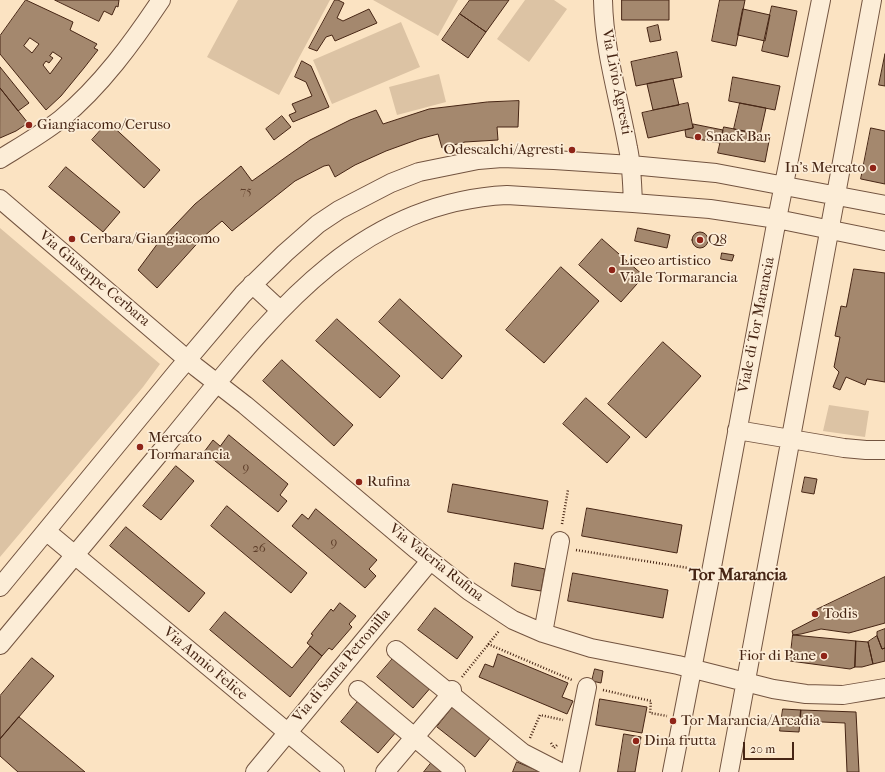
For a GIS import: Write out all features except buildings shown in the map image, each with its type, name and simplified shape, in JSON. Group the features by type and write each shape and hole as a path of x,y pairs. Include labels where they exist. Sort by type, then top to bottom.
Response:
{"street":[{"path":"147,0 148,19"},
{"path":"0,159 39,135 70,111 101,79 161,0"},
{"name":"Via Livio Agresti","path":"603,0 607,47 629,149 633,203"},
{"name":"Viale di Tor Marancia","path":"672,772 693,668 783,186 821,0"},
{"path":"729,772 872,0"},
{"path":"0,587 252,284 300,240 329,216 380,187 419,172 455,164 491,158 531,159 631,164 716,173 885,205"},
{"path":"0,645 217,383 280,310 308,283 339,257 365,240 403,219 439,206 479,197 507,195 710,209 777,219 885,241"},
{"name":"Via Giuseppe Cerbara","path":"0,199 188,360 217,383"},
{"path":"252,284 280,310"},
{"name":"Via Valeria Rufina","path":"217,383 430,560 490,606 514,620 543,633 591,648 693,668"},
{"path":"737,430 855,450 885,450"},
{"name":"Via Annio Felice","path":"46,531 335,772"},
{"path":"543,633 559,544"},
{"name":"Via di Santa Petronilla","path":"255,772 430,560"},
{"path":"396,650 455,687 523,753 560,772"},
{"path":"693,668 774,689 806,694 843,695 885,688"},
{"path":"385,772 415,738 455,687"},
{"path":"570,772 587,687"},
{"path":"358,690 456,772"}],"path":[{"path":"568,490 559,544 711,572"},
{"path":"455,687 499,631"},
{"path":"523,753 540,715 580,725"}],"shaded area":[{"path":"238,0 330,0 279,95 207,57"},
{"path":"373,0 458,0 438,36"},
{"path":"525,0 554,0 567,9 529,62 497,39"},
{"path":"401,22 420,67 332,104 313,60"},
{"path":"439,74 446,102 397,115 389,87"},
{"path":"0,228 160,364 143,387 0,557"},
{"path":"829,405 869,411 865,437 823,431"}],"place":[{"name":"Giangiacomo/Ceruso","path":"29,125"},
{"name":"Snack Bar","path":"698,137"},
{"name":"Odescalchi/Agresti","path":"572,150"},
{"name":"In's Mercato","path":"873,168"},
{"name":"Cerbara/Giangiacomo","path":"72,239"},
{"name":"Q8","path":"700,240"},
{"name":"Liceo artistico Viale Tormarancia","path":"612,270"},
{"name":"Mercato Tormarancia","path":"140,447"},
{"name":"Rufina","path":"359,482"},
{"name":"Todis","path":"815,614"},
{"name":"Fior di Pane","path":"824,656"},
{"name":"Tor Marancia/Arcadia","path":"673,721"},
{"name":"Dina frutta","path":"636,741"}],"district":[{"name":"Tor Marancia","path":"738,576"}]}
